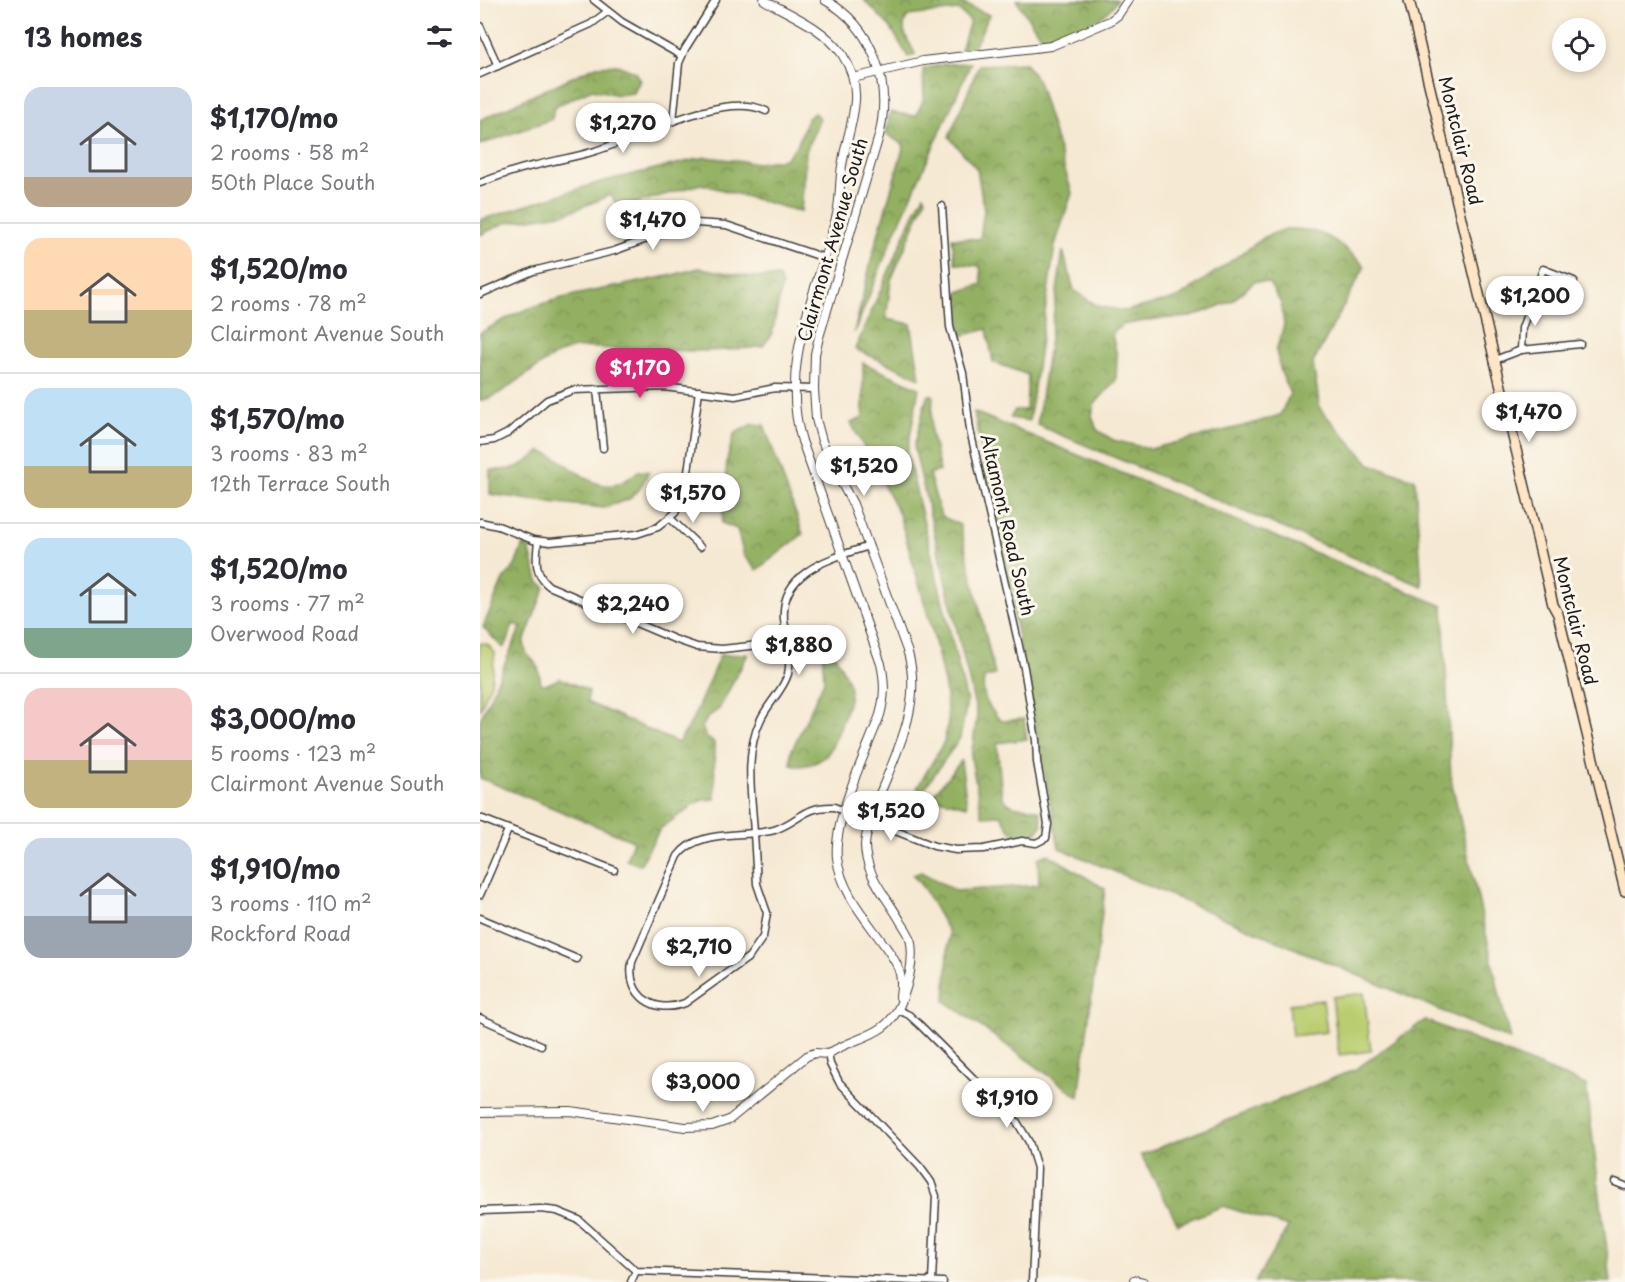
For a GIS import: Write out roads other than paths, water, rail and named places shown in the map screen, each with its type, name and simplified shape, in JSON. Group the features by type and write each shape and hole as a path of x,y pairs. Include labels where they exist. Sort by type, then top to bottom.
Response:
{"main road":[{"name":"Montclair Road","path":"1409,0 1553,605 1558,614 1625,891"}],"street":[{"path":"594,0 607,12 682,56"},
{"path":"673,121 676,79 682,56 716,0"},
{"name":"Clairmont Avenue South","path":"764,0 825,35 842,54 853,78 855,111 843,161 837,215 799,340 796,416 842,556 881,664 885,682 880,715 844,810 837,841 837,859 848,892 898,967 901,983 898,1010"},
{"name":"Clairmont Avenue South","path":"480,1112 570,1111 685,1127 712,1126 729,1120 807,1056 815,1053 828,1054 841,1046 873,1035 884,1027 898,1010 910,970 912,957 910,937 869,867 865,847 870,820 908,722 914,689 912,671 908,653 853,504 822,441 816,419 814,389 814,363 819,337 882,127 884,98 880,71 870,45 846,15 825,0"},
{"path":"853,78 923,61 1051,46 1110,21 1118,15 1128,0"},
{"path":"480,74 591,24 607,12"},
{"path":"480,26 498,66"},
{"path":"480,183 535,165 596,151 673,121 737,105 766,111"},
{"name":"Altamont Road South","path":"870,820 934,846 956,850 984,849 1022,841 1036,843 1046,838 1048,824 1024,668 970,430 963,373 950,327 942,206"},
{"path":"480,294 533,271 621,249 680,226 696,223 726,225 825,258"},
{"path":"1521,350 1522,328 1543,269 1574,281"},
{"path":"1495,360 1521,350 1580,344"},
{"path":"480,442 494,440 508,433 541,404 573,390 664,387 735,396 769,388 814,389"},
{"path":"597,389 603,448"},
{"path":"480,522 498,526 538,541 550,542 637,534 651,530 670,518 682,501 687,487 699,390"},
{"path":"670,518 700,547"},
{"path":"538,541 537,570 549,586 674,639 697,647 722,649 787,642"},
{"path":"869,546 808,570 793,585 787,598 784,609 789,661 787,677 762,716 752,748 750,765 754,833 757,884 767,919 765,932 757,948 749,957 685,1003 661,1006 646,1000 638,993 631,973 632,962 678,856 687,846 699,840 754,833 776,829 819,806 834,807 870,820"},
{"path":"480,818 614,870"},
{"path":"480,895 508,830"},
{"path":"480,918 577,959"},
{"path":"898,1010 909,1015 1017,1122 1029,1142 1037,1168 1032,1282"},
{"path":"480,1018 541,1045"},
{"path":"828,1054 839,1082 920,1167 931,1182 936,1196 933,1281"},
{"path":"1615,1182 1625,1186"},
{"path":"480,1211 540,1209 557,1211 579,1220 636,1271 943,1282"},
{"path":"631,1282 636,1271"},
{"path":"1133,1281 1143,1282"}]}
